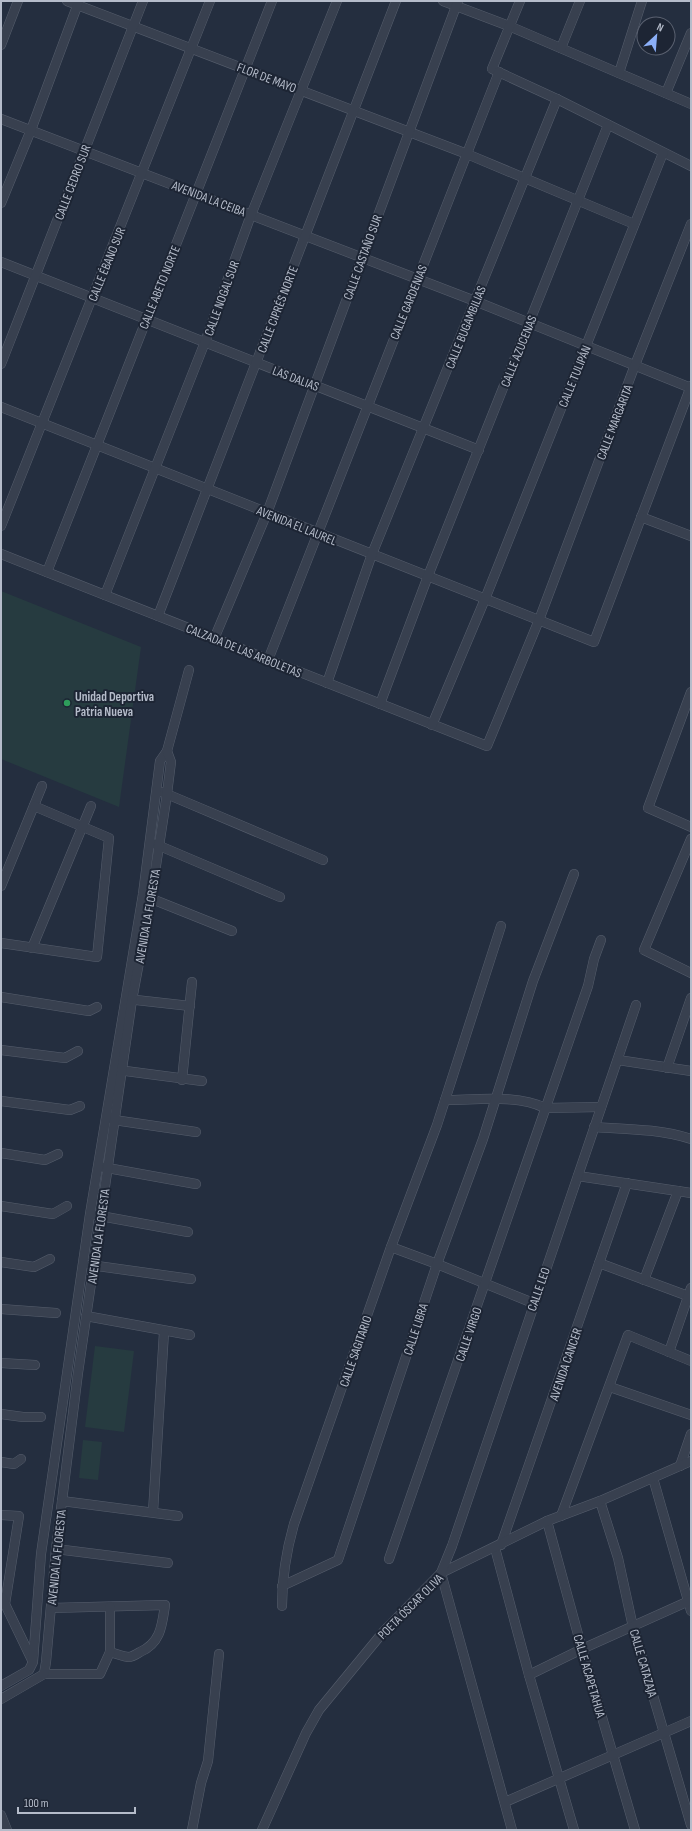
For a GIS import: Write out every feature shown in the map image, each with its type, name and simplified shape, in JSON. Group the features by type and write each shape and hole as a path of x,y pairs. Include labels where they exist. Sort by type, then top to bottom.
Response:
{"street":[{"path":"1,45 18,1"},
{"name":"FLOR DE MAYO","path":"67,1 78,3 192,49 467,154 634,224"},
{"name":"CALLE CEDRO SUR","path":"1,364 143,1"},
{"name":"CALLE ÉBANO SUR","path":"1,526 210,1"},
{"name":"CALLE ABETO NORTE","path":"47,572 272,1"},
{"name":"CALLE NOGAL SUR","path":"105,595 205,342 251,214 302,91 337,1"},
{"name":"CALLE CIPRÉS NORTE","path":"158,616 396,1"},
{"path":"443,1 457,4 691,104"},
{"name":"CALLE GARDENIAS","path":"268,660 467,154 496,71 509,26 520,1"},
{"path":"561,48 580,1"},
{"path":"619,73 642,1"},
{"path":"1,203 31,130 78,3"},
{"name":"CALLE CASTAÑO SUR","path":"214,639 267,513 457,4"},
{"path":"666,93 691,33"},
{"path":"496,71 557,99 691,166"},
{"name":"CALLE BUGAMBILIAS","path":"327,683 372,554 557,99"},
{"name":"AVENIDA LA CEIBA","path":"1,119 418,278 691,387"},
{"name":"CALLE AZUCENAS","path":"380,704 428,576 608,125"},
{"name":"CALLE TULIPÁN","path":"432,725 485,599 663,152"},
{"name":"CALLE MARGARITA","path":"487,746 539,620 635,365 691,224"},
{"name":"LAS DALIAS","path":"1,262 479,450"},
{"path":"691,387 641,516 691,536"},
{"name":"AVENIDA EL LAUREL","path":"1,407 594,642 641,516"},
{"name":"CALZADA DE LAS ARBOLETAS","path":"1,554 487,746"},
{"name":"AVENIDA LA FLORESTA","path":"147,896 150,842 158,789 160,761 167,751 189,670"},
{"path":"691,692 648,808 691,827"},
{"name":"AVENIDA LA FLORESTA","path":"33,1662 41,1554 96,1165 112,1069 128,999 147,896 159,846 171,762 167,751"},
{"path":"1,886 42,786"},
{"path":"158,789 323,860"},
{"path":"1,943 97,957 109,838 34,806"},
{"path":"32,948 91,806"},
{"path":"691,838 644,950 691,973"},
{"path":"150,842 280,897"},
{"name":"CALLE LIBRA","path":"282,1586 338,1560 437,1264 496,1100 534,981 574,874"},
{"path":"147,896 232,931"},
{"name":"CALLE SAGITARIO","path":"282,1606 282,1586 287,1548 294,1524 391,1247 437,1125 501,926"},
{"name":"CALLE VIRGO","path":"389,1559 544,1108 588,986 594,959 601,940"},
{"path":"182,1080 192,982"},
{"path":"1,997 89,1011 97,1007"},
{"path":"667,1068 691,998"},
{"path":"128,999 190,1006"},
{"name":"AVENIDA LA FLORESTA","path":"44,1674 56,1549 86,1316 122,1072 128,999"},
{"name":"CALLE LEO","path":"441,1573 452,1546 533,1303 636,1005"},
{"path":"1,1050 65,1058 78,1052"},
{"path":"618,1060 691,1072"},
{"path":"112,1069 122,1072 182,1080 202,1081"},
{"path":"445,1100 496,1100 511,1098 524,1100 544,1108 601,1107"},
{"path":"1,1101 70,1110 80,1106"},
{"path":"105,1116 114,1120 196,1132"},
{"path":"594,1127 637,1129 675,1134 691,1139"},
{"path":"1,1153 45,1160 58,1154"},
{"path":"96,1165 196,1184"},
{"path":"578,1176 627,1182 691,1193"},
{"name":"AVENIDA CANCER","path":"498,1546 600,1263 627,1182"},
{"path":"644,1280 678,1191"},
{"path":"1,1206 53,1214 67,1206"},
{"path":"90,1214 188,1232"},
{"path":"391,1247 533,1303"},
{"path":"1,1262 34,1267 50,1260"},
{"path":"83,1263 94,1266 191,1280"},
{"path":"600,1263 644,1280 689,1292 669,1352"},
{"path":"1,1309 56,1313"},
{"path":"86,1316 164,1332 190,1335"},
{"path":"153,1512 164,1332"},
{"path":"561,1516 628,1335 691,1360"},
{"path":"1,1363 35,1365"},
{"path":"610,1387 691,1416"},
{"path":"1,1414 23,1418 41,1417"},
{"path":"680,1466 691,1434"},
{"path":"1,1462 14,1464 21,1459"},
{"name":"POETA ÓSCAR OLIVA","path":"262,1830 306,1733 319,1710 384,1631 441,1573 547,1521 600,1501 691,1461"},
{"path":"652,1478 690,1601 691,1611"},
{"path":"62,1501 178,1516"},
{"name":"CALLE CATAZAJA","path":"600,1501 618,1558 633,1626 691,1825"},
{"path":"1,1515 19,1516 3,1600 33,1662 28,1670 5,1684 15,1691"},
{"name":"CALLE ACAPETAHUA","path":"547,1521 582,1649 635,1830"},
{"path":"498,1546 529,1675 574,1830"},
{"path":"56,1549 168,1563"},
{"path":"441,1573 512,1830"},
{"path":"529,1675 582,1649 690,1601"},
{"path":"51,1608 165,1605 163,1621 158,1639 151,1645 143,1651 130,1657 110,1652"},
{"path":"1,1699 44,1674 100,1674 110,1652 110,1607"},
{"path":"192,1830 201,1783 208,1761 219,1654"},
{"path":"505,1802 559,1780 691,1721"},
{"path":"1,1815 7,1830"}],"green space":[{"name":"Unidad Deportiva Patria Nueva","path":"1,591 141,647 119,807 1,759"},
{"path":"95,1346 134,1351 124,1432 85,1427"},
{"path":"83,1440 102,1442 98,1480 79,1478"}],"place":[{"name":"Unidad Deportiva Patria Nueva","path":"67,703"}]}
